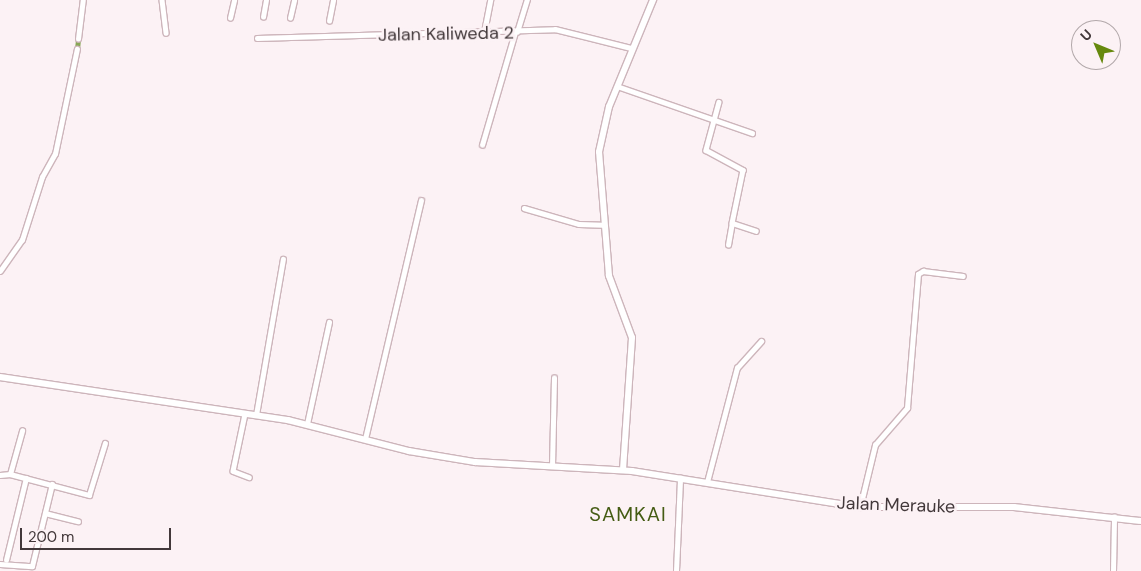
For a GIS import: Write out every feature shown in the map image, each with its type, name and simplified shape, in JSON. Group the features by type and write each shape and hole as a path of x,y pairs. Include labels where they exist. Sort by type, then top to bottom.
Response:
{"street":[{"path":"78,39 83,0"},
{"path":"162,0 166,33"},
{"path":"230,18 234,0"},
{"path":"263,17 266,0"},
{"path":"290,18 294,0"},
{"path":"329,21 333,0"},
{"path":"484,32 490,0"},
{"path":"482,146 526,0"},
{"path":"623,470 632,338 609,276 602,225 599,145 617,86 653,0"},
{"name":"Jalan Kaliweda 2","path":"258,38 516,32 555,29 632,48"},
{"path":"0,271 22,240 42,177 55,154 77,50"},
{"path":"617,86 752,133"},
{"path":"719,102 706,150 744,173 728,245"},
{"path":"364,439 421,200"},
{"path":"524,208 578,224 602,225"},
{"path":"732,223 756,231"},
{"path":"256,415 283,259"},
{"path":"860,507 875,445 907,408 918,274 923,271 963,276"},
{"path":"307,424 329,322"},
{"path":"707,482 737,368 761,340"},
{"name":"Jalan Merauke","path":"0,377 307,424 364,439 466,461 623,470 860,507 1014,507 1114,516 1141,521"},
{"path":"552,466 554,378"},
{"path":"245,414 233,470 249,476"},
{"path":"10,474 22,431"},
{"path":"0,475 10,474 90,494 105,443"},
{"path":"5,571 3,564 26,478"},
{"path":"676,571 680,478"},
{"path":"3,564 32,566 52,484"},
{"path":"45,513 78,521"},
{"path":"1113,571 1114,516"}],"waterway":[{"path":"77,49 78,39"}],"district":[{"name":"SAMKAI","path":"628,514"}]}
